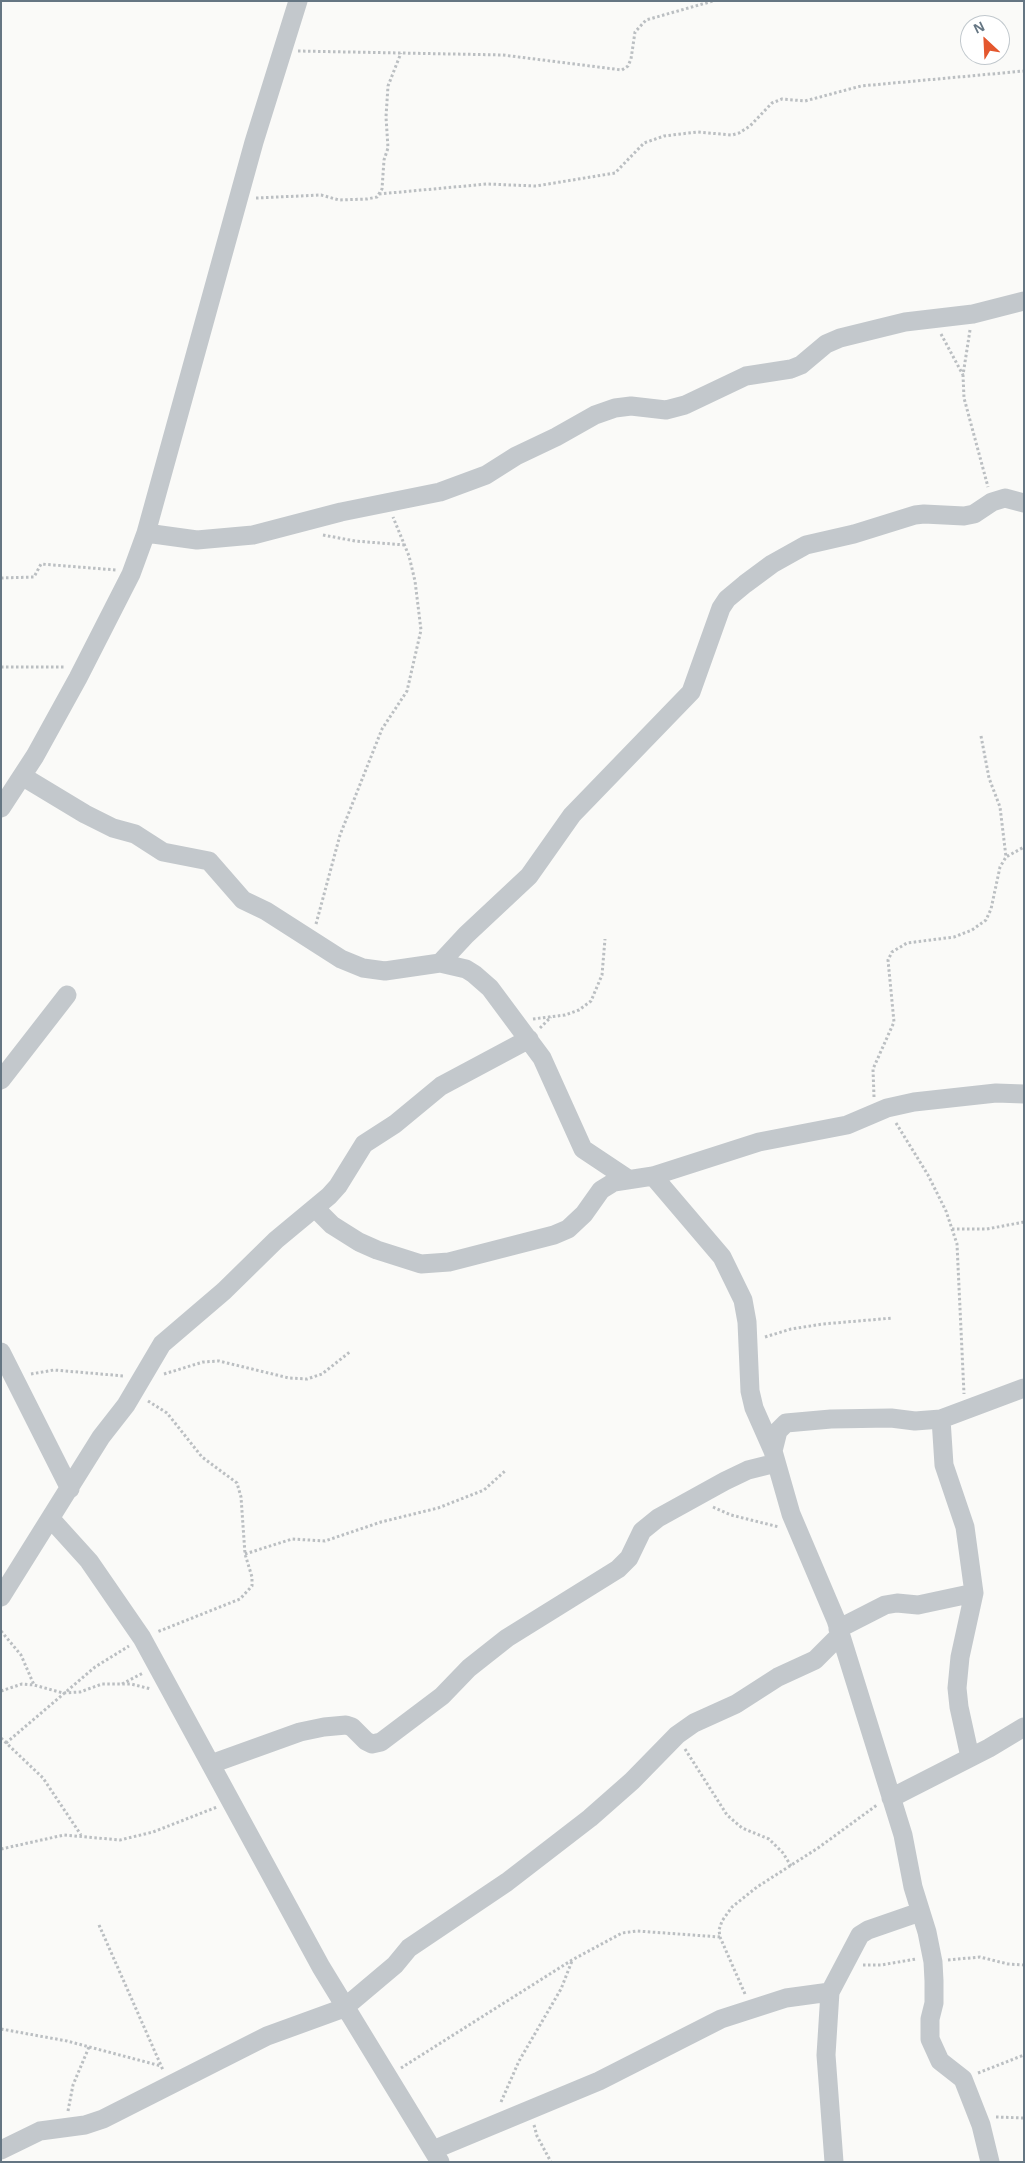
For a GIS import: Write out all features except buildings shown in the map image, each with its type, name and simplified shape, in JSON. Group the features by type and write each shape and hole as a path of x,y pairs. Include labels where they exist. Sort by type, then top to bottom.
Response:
{"street":[{"path":"1,808 22,776 83,668 131,574 146,533 238,200 298,1"},
{"path":"146,533 197,540 253,535 464,485 486,475 516,456 556,437 595,414 615,408 631,406 666,410 685,406 746,376 791,369 801,365 826,344 840,338 905,322 934,317 973,314 1024,301"},
{"path":"440,962 466,934 529,876 572,815 691,692 721,608 727,599 772,564 806,545 854,534 914,515 969,515 992,502 1005,498 1024,503"},
{"path":"22,776 85,814 113,828 135,834 163,852 209,861 242,900 266,911 341,959 363,968 386,971 440,962 466,968 490,988 529,1039 551,1077 583,1149 628,1179"},
{"path":"1,1080 67,995"},
{"path":"1,1597 101,1437 138,1384 162,1344 196,1316 264,1251 316,1208 338,1186 364,1144 396,1124 441,1086 529,1039"},
{"path":"316,1208 332,1225 358,1242 377,1250 421,1264 449,1262 561,1232 577,1222 596,1196 607,1185 628,1179 653,1176 759,1142 830,1129 881,1111 914,1102 996,1093 1024,1094"},
{"path":"653,1176 722,1257 743,1300 748,1343 750,1391 754,1408 774,1457 798,1532 839,1632 901,1829 932,1959 934,1981 930,2039 940,2061 963,2079 974,2105 990,2162"},
{"path":"1,1352 70,1489"},
{"path":"774,1457 778,1431 786,1423 831,1419 890,1418 915,1421 941,1419 1024,1388"},
{"path":"941,1419 944,1465 965,1527 974,1593 960,1658 957,1688 959,1707 970,1757"},
{"path":"211,1764 300,1732 324,1727 346,1725 352,1727 366,1741 372,1744 380,1742 442,1696 469,1668 507,1638 618,1569 629,1558 642,1531 658,1518 774,1457"},
{"path":"51,1519 89,1561 142,1638 344,2008 437,2156 494,2124 599,2081 713,2023 751,2008 786,1998 830,1992"},
{"path":"1,2150 40,2130 85,2125 103,2119 267,2036 344,2008 395,1965 409,1948 507,1882 590,1818 632,1781 678,1735 694,1723 736,1704 772,1680 815,1660 839,1632 885,1605 897,1603 918,1605 974,1593"},
{"path":"891,1798 1024,1727"},
{"path":"834,2162 826,2055 830,1992 860,1935 868,1930 920,1912"}],"path":[{"path":"283,51 503,55 622,70 628,66 631,59 635,32 646,20 713,1"},
{"path":"379,194 382,189 384,160 388,148 386,118 388,86 401,54"},
{"path":"238,200 321,195 340,200 367,199 379,194 487,184 536,186 615,174 644,143 664,136 697,132 732,135 739,133 750,126 772,103 782,100 805,101 861,86 1024,71"},
{"path":"973,314 963,375 964,398 992,502"},
{"path":"934,317 963,375"},
{"path":"312,942 340,835 382,729 407,691 421,630 415,581 388,502"},
{"path":"315,533 345,540 404,545"},
{"path":"1,578 34,577 41,564 107,568 131,574"},
{"path":"1,667 83,668"},
{"path":"981,736 989,778 1000,807 1006,857"},
{"path":"964,1412 957,1244 928,1175 881,1111 873,1069 894,1022 888,960 892,952 907,944 954,937 972,930 986,920 992,909 1000,867 1006,857 1024,847"},
{"path":"515,1020 566,1015 580,1010 591,1001 602,975 605,939"},
{"path":"952,1229 987,1229 1024,1222"},
{"path":"748,1343 791,1329 847,1321 892,1318"},
{"path":"138,1384 186,1366 219,1361 288,1378 307,1380 322,1374 351,1350"},
{"path":"6,1743 95,1666 142,1638 227,1605 247,1594 252,1586 252,1577 245,1554 242,1497 237,1483 202,1457 167,1413 138,1384 122,1376 54,1370 14,1379"},
{"path":"245,1554 292,1539 325,1541 381,1522 438,1508 484,1490 506,1471"},
{"path":"694,1498 731,1515 798,1532"},
{"path":"1,1630 22,1655 34,1685"},
{"path":"122,1684 149,1670"},
{"path":"1,1691 22,1684 34,1685 63,1693 80,1692 102,1684 122,1684 142,1686 174,1696"},
{"path":"678,1735 695,1767 727,1815 742,1828 769,1839 783,1853 791,1866"},
{"path":"1,1738 43,1778 82,1836"},
{"path":"1,1849 51,1836 82,1836 120,1840 153,1832 213,1809 230,1798"},
{"path":"751,2008 720,1937 719,1930 722,1921 732,1907 757,1888 871,1809 891,1798"},
{"path":"99,1925 169,2084"},
{"path":"388,2076 606,1940 637,1930 720,1937"},
{"path":"848,1959 866,1966 932,1959 980,1957 1008,1964 1024,1965"},
{"path":"494,2124 506,2087 531,2038 561,1989 572,1960"},
{"path":"1,2029 89,2047 162,2066"},
{"path":"57,2128 69,2110 73,2085 89,2047"},
{"path":"963,2079 1024,2055"},
{"path":"974,2105 999,2119 1024,2118"},
{"path":"530,2110 538,2136 551,2162"}]}
